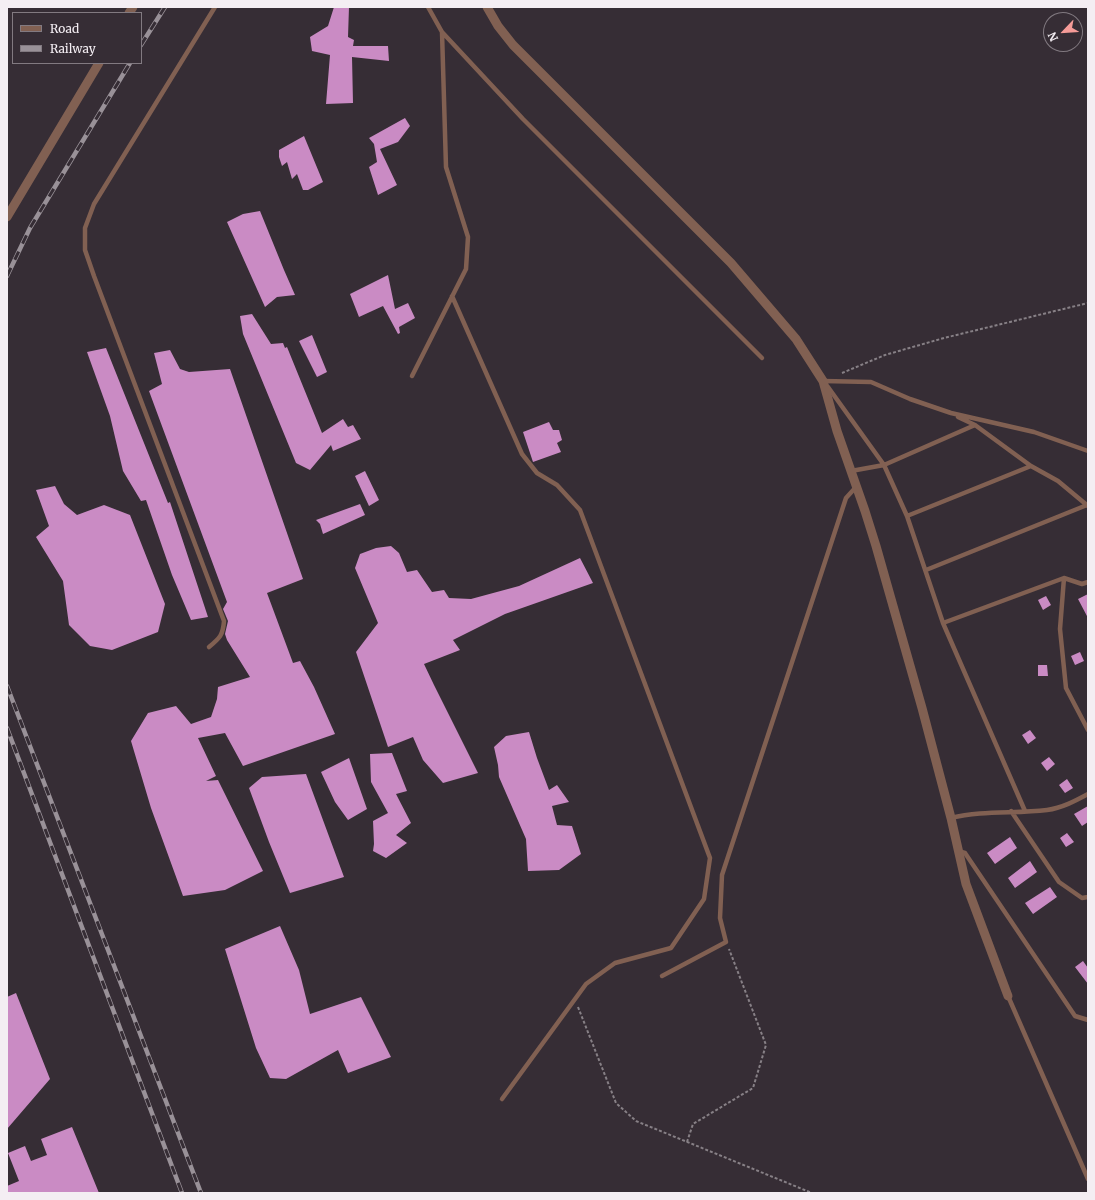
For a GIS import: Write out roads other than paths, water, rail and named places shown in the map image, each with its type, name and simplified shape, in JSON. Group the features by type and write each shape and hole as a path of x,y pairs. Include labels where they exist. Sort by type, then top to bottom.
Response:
{"street":[{"path":"487,7 498,26 513,45 731,263 796,339 823,381 837,431 876,546 922,708 951,818 966,884 1008,996"},
{"path":"7,217 99,64"}],"lane":[{"path":"210,647 218,640 223,632 224,621 94,276 85,250 85,228 94,204 215,7"},
{"path":"428,7 442,32 523,119 762,358"},
{"path":"412,376 466,268 468,237 446,167 442,32"},
{"path":"452,296 522,454 537,473 557,485 580,510 710,858 704,899 671,948 615,963 586,984 502,1099"},
{"path":"823,381 871,382 910,399 952,413 1034,432 1088,451"},
{"path":"823,381 884,465 907,516 943,623 1025,811"},
{"path":"952,413 975,425 1031,466 1058,482 1088,505"},
{"path":"851,471 884,465 975,425"},
{"path":"907,516 1031,466"},
{"path":"662,976 726,942 720,918 722,876 846,498 856,487"},
{"path":"926,570 1088,505"},
{"path":"943,623 1064,578 1082,584 1088,582"},
{"path":"1064,578 1060,629 1066,688 1088,730"},
{"path":"951,818 962,815 1048,810 1059,807 1088,794"},
{"path":"1011,811 1060,882 1082,898 1088,897"},
{"path":"958,851 965,853 1075,1016 1088,1020"},
{"path":"1008,996 1088,1179"}],"railway":[{"path":"142,43 165,7"},
{"path":"7,276 30,228 129,64"},
{"path":"7,686 201,1193"},
{"path":"7,728 182,1193"}]}
